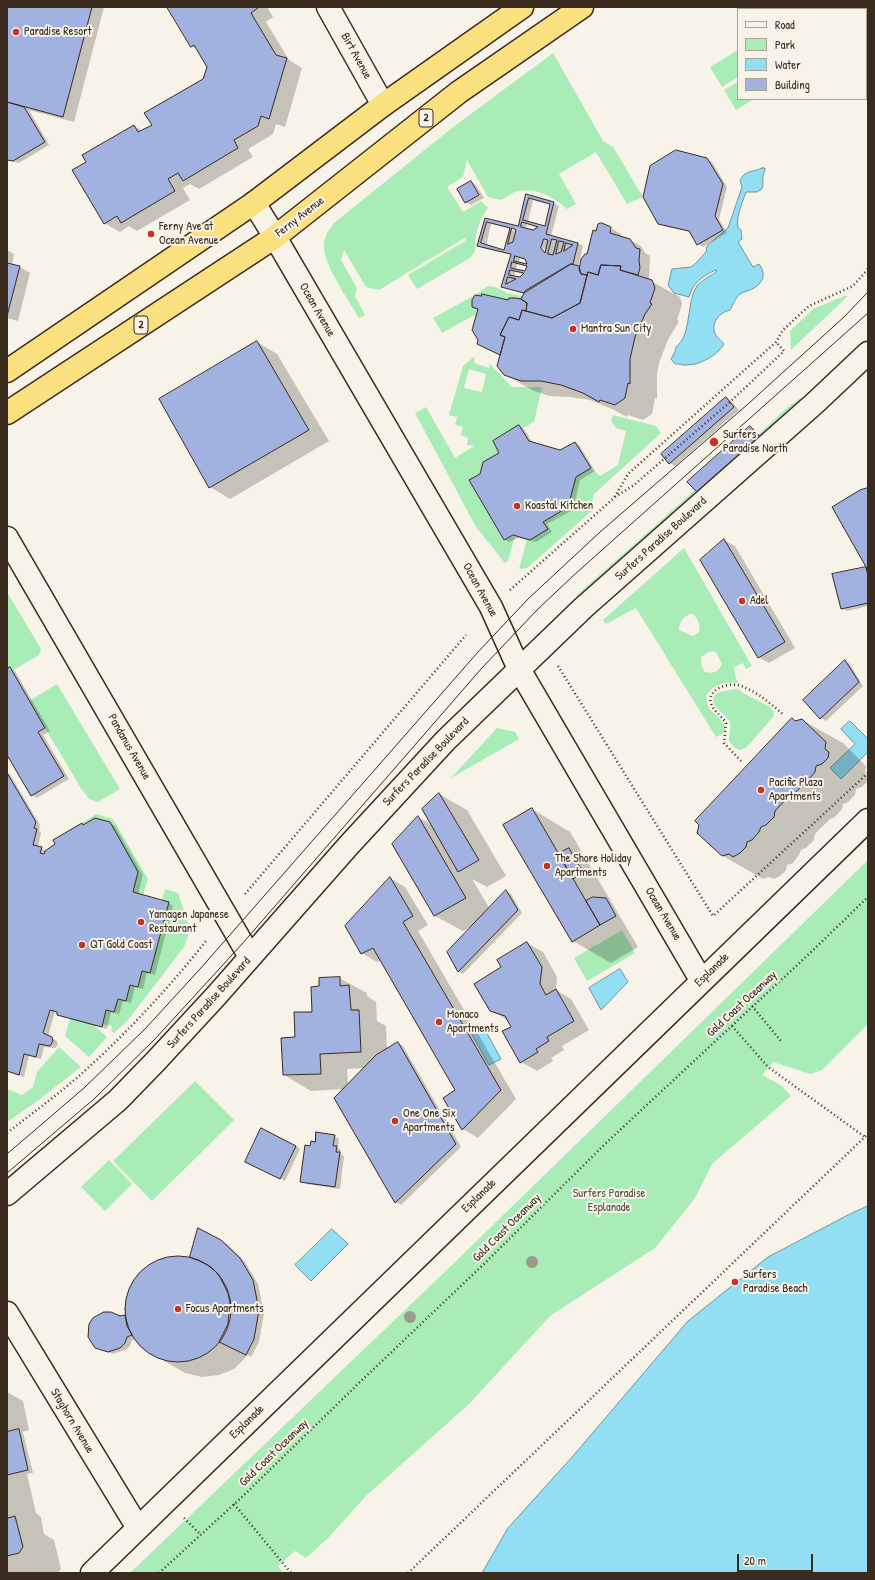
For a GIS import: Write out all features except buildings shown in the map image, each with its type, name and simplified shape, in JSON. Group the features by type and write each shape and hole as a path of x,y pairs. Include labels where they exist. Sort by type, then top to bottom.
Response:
{"highway":[{"path":"7,371 254,203 383,105 522,7"},
{"name":"Ferny Avenue","path":"7,413 275,237 459,92 582,7"}],"street":[{"name":"Birt Avenue","path":"328,7 383,105"},
{"name":"Ocean Avenue","path":"254,203 491,607 519,669 701,980"},
{"name":"Surfers Paradise Boulevard","path":"7,1194 118,1100 160,1057 349,844 446,740 583,608 815,403 868,353"},
{"name":"Pandanus Avenue","path":"7,538 250,957"},
{"name":"Esplanade","path":"92,1573 701,980 868,820"},
{"name":"Staghorn Avenue","path":"7,1313 138,1528"}],"path":[{"path":"614,498 628,474 776,342 783,330 809,306 853,286 868,269"},
{"path":"507,592 614,498 634,485 761,374 784,351 776,342"},
{"path":"245,894 466,634"},
{"path":"559,660 558,666 713,916 868,773"},
{"path":"741,761 724,743 726,723 711,704 710,698 713,693 719,688 737,685 767,701 784,715"},
{"name":"Gold Coast Oceanway","path":"160,1573 486,1263 606,1143 868,897"},
{"path":"7,1133 78,1076 138,1019 186,966 206,941"},
{"path":"752,1006 781,1041"},
{"path":"732,1026 768,1067 865,1137"},
{"path":"408,1573 868,1134"},
{"path":"234,1504 291,1573"},
{"path":"184,1518 200,1534"}],"green space":[{"path":"737,51 737,78 722,87 710,67"},
{"path":"553,53 603,141 613,147 643,197 627,204 596,152 559,174 576,204 567,209 556,200 530,190 513,193 502,200 488,197 467,160 463,177 447,187 463,212 481,201 488,208 478,228 475,251 470,258 417,289 408,275 465,241 466,237 379,290 366,287 344,250 341,260 357,288 355,296 365,315 359,318 337,282 325,253 325,239 332,225 452,128"},
{"path":"737,83 737,100 752,100 736,110 724,90"},
{"path":"488,286 496,287 507,293 522,296 521,299 509,298 508,300 483,294 481,296 475,295"},
{"path":"475,295 472,301 472,307 478,309 476,314 442,333 433,318"},
{"path":"844,296 848,296 791,350 790,331 813,309"},
{"path":"475,356 474,363 489,368 490,364 512,387 542,387 534,422 521,429 519,425 493,441 499,453 483,462 480,474 470,480 503,540 515,536 508,561 505,563 476,527 415,413 426,407 455,458 474,446 467,445 468,438 461,435 463,427 455,425 457,417 449,415 463,366","holes":["469,369 486,374 482,392 464,388"]},
{"path":"799,399 802,400 575,605 577,595 695,490 697,493 760,437 758,435 791,404"},
{"path":"613,415 656,426 661,433 593,495 593,510 527,568 519,569 527,539 530,540 548,529 543,522 576,477 591,468 600,476 618,465 626,431 616,428 611,421"},
{"path":"684,548 752,666 746,669 743,663 734,667 736,679 739,683 729,682 720,684 712,689 706,696 709,707 725,727 722,734 716,737 636,608 606,624 603,620","holes":["690,614 693,614 698,620 700,630 693,636 679,630 682,620","714,651 722,664 715,672 705,672 702,667 701,657"]},
{"path":"7,592 41,649 39,655 12,671 7,669"},
{"path":"57,684 120,789 98,802 89,799 82,790 29,701"},
{"path":"738,689 770,707 774,716 746,748 739,750 734,747 729,740 729,721 713,702 713,698 719,692"},
{"path":"497,728 515,732 519,739 451,778"},
{"path":"96,814 113,819 148,879 143,895 133,892 138,872 110,822 95,818 83,825 82,823"},
{"name":"Surfers Paradise Esplanade","path":"868,860 868,1024 822,1070 810,1074 773,1062 762,1075 782,1086 791,1096 712,1164 695,1198 655,1248 550,1316 469,1404 366,1496 328,1538 306,1558 295,1551 278,1566 283,1573 130,1573 452,1265"},
{"path":"165,889 178,893 189,925 188,936 184,947 128,1020 114,1033 111,1031 112,1026 103,1024 106,1010 114,1012 118,999 126,1001 130,985 138,987 142,971 150,973 168,902 162,900"},
{"path":"622,930 635,953 587,981 574,958"},
{"path":"70,1018 96,1025 96,1027 107,1037 89,1057 65,1036"},
{"path":"59,1047 81,1067 36,1102 7,1122 7,1089 22,1095 33,1087 37,1072"},
{"path":"195,1081 234,1120 152,1201 113,1161"},
{"path":"109,1160 132,1184 105,1211 81,1187"}],"water":[{"path":"765,168 765,171 762,189 757,192 746,192 740,210 738,228 741,230 742,239 738,242 753,267 759,264 761,267 763,271 762,280 751,290 740,294 730,310 722,314 716,320 714,324 715,333 724,344 718,352 708,359 692,365 675,364 671,359 676,347 681,342 687,327 691,301 697,286 717,271 715,270 699,280 693,287 689,297 674,293 668,285 672,269 691,267 706,252 707,246 728,228 742,187 740,180 745,174"},
{"path":"850,721 868,739 868,752 841,779 830,768 855,744 841,729"},
{"path":"620,969 628,982 601,1010 589,988"},
{"path":"483,1026 501,1059 489,1065 471,1033"},
{"path":"868,1206 868,1573 482,1573 508,1528 573,1456 688,1321 768,1257"},
{"path":"332,1229 348,1244 311,1281 295,1265"}],"tram line":[{"path":"7,1154 84,1088 145,1029 200,969 478,652 528,599 600,532 748,404 844,317 868,292"},
{"path":"7,1173 94,1099 155,1039 242,944 481,669 538,609 574,575 868,313"}],"place":[{"name":"Paradise Resort","path":"16,32"},
{"name":"Ferny Ave at Ocean Avenue","path":"151,234"},
{"name":"Mantra Sun City","path":"573,329"},
{"name":"Surfers Paradise North","path":"714,442"},
{"name":"Koastal Kitchen","path":"517,506"},
{"name":"Adel","path":"742,601"},
{"name":"Pacific Plaza Apartments","path":"761,790"},
{"name":"The Shore Holiday Apartments","path":"547,866"},
{"name":"Yamagen Japanese Restaurant","path":"141,922"},
{"name":"QT Gold Coast","path":"82,945"},
{"name":"Monaco Apartments","path":"439,1022"},
{"name":"One One Six Apartments","path":"395,1121"},
{"name":"Surfers Paradise Beach","path":"735,1282"},
{"name":"Focus Apartments","path":"178,1309"}]}
